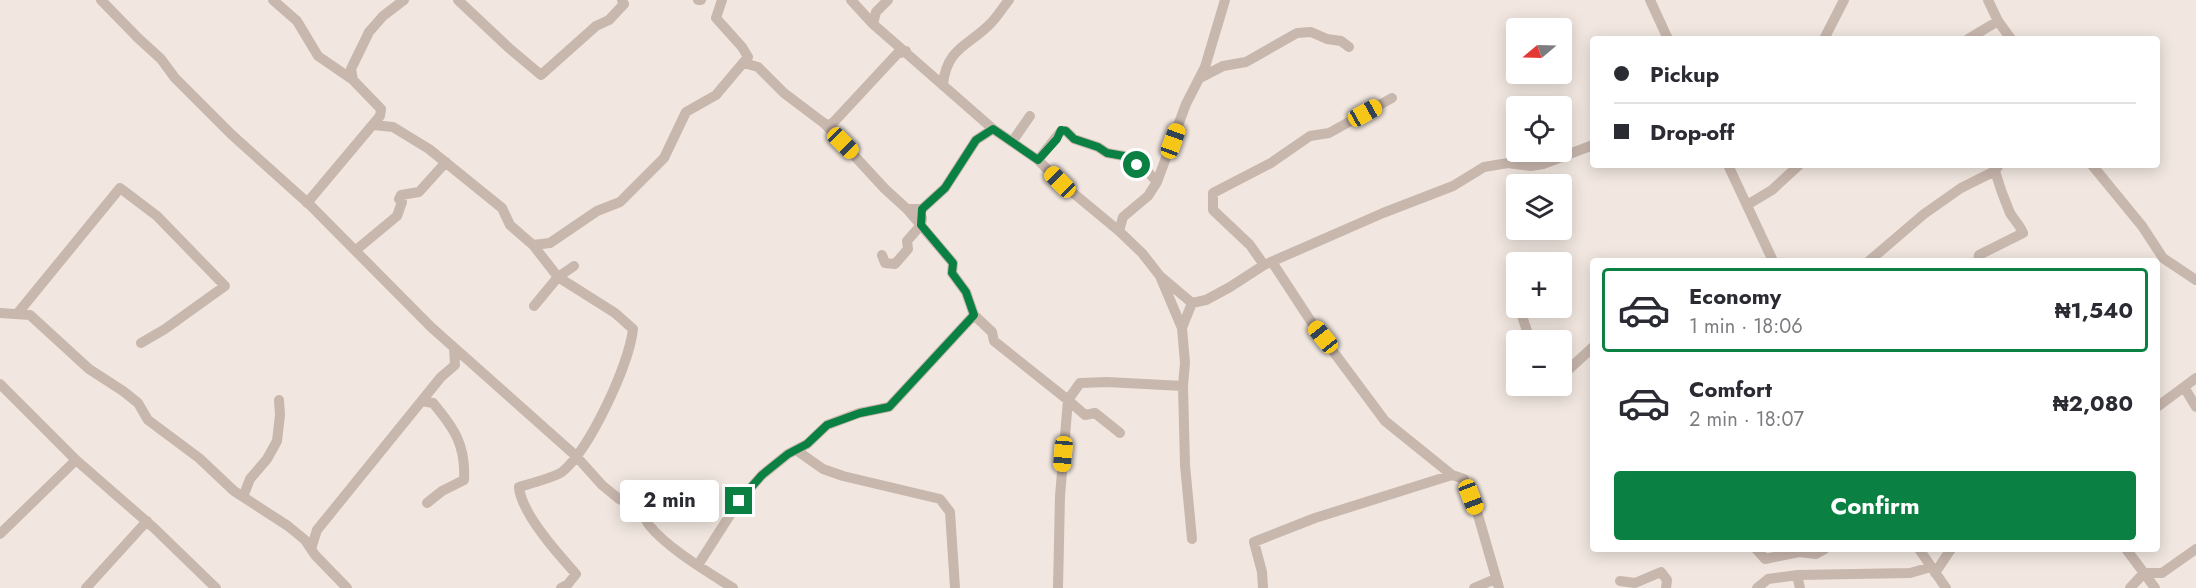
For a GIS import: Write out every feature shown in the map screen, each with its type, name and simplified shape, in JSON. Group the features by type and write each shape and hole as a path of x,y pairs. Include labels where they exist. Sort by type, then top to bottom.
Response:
{"street":[{"path":"101,0 161,59 175,78 231,134 356,250 454,348 576,456 619,499 641,507 648,524 698,565 733,588"},
{"path":"273,0 297,21 318,56 354,80 381,109 380,116 307,203"},
{"path":"354,80 351,69 369,32 383,16 404,0"},
{"path":"458,0 541,75 596,26 609,20 624,4 622,0"},
{"path":"533,245 550,243 597,211 620,202 664,158 687,112 716,95 744,63 748,57 742,47 716,18 722,0"},
{"path":"850,0 873,24 993,129 1038,160 1060,182 1119,231 1142,253 1160,276 1192,303"},
{"path":"873,24 876,12 888,0"},
{"path":"943,84 945,68 951,56 990,24 1009,0"},
{"path":"1119,231 1124,217 1148,196 1156,182 1186,104 1200,78 1224,0"},
{"path":"1650,0 1667,36"},
{"path":"1826,36 1844,0"},
{"path":"1988,1 2009,36"},
{"path":"1973,36 1998,21"},
{"path":"1200,78 1223,66 1246,62 1297,33 1311,32 1327,39 1341,41 1349,47"},
{"path":"825,124 831,124 897,54 906,51"},
{"path":"744,63 758,67 784,93 825,124 907,209 953,263 952,273 966,292 974,315 992,332 993,341 1085,415 1095,413 1120,433"},
{"path":"1392,98 1329,133 1310,136 1271,163 1213,193 1213,210 1268,263 1385,421 1452,475 1464,478 1478,515 1497,584 1474,588"},
{"path":"1012,142 1030,116"},
{"path":"372,125 393,127 429,148 501,208 510,225 533,245 558,277 615,313 633,329 631,345 615,384 576,456 559,474 519,487 524,508 576,574 561,588"},
{"path":"907,209 922,209 945,188 976,140 993,129"},
{"path":"1038,160 1057,139 1061,130 1066,131 1074,139 1098,147 1107,153 1124,156 1149,173 1156,182"},
{"path":"1192,303 1206,300 1230,288 1268,263 1383,213 1454,186 1484,167 1508,163 1531,166 1543,164 1590,146"},
{"path":"356,250 397,216 402,202 399,200 401,195 419,192 446,162"},
{"path":"1729,168 1772,258"},
{"path":"1747,205 1772,190 1796,168"},
{"path":"1873,258 1924,214 1961,188 1997,168 1998,185 2012,216 2019,222 2023,233 1979,255 1978,258"},
{"path":"2094,168 2142,226 2163,258 2196,280"},
{"path":"17,314 120,188 157,216 225,286 165,329 141,343"},
{"path":"882,255 885,263 895,264 908,249 907,241 921,225 922,209"},
{"path":"534,306 558,277 574,266"},
{"path":"1160,276 1182,328 1185,363 1183,386 1185,465 1192,539"},
{"path":"1182,328 1192,303"},
{"path":"0,313 30,315 89,369 138,403 148,420 199,458 234,491 288,526 305,540 347,588"},
{"path":"698,565 739,501 762,475 807,444 827,425 860,413 889,407 974,315"},
{"path":"311,549 317,530 422,400 455,365 454,348"},
{"path":"1572,366 1590,350"},
{"path":"2160,405 2196,378"},
{"path":"1058,588 1060,496 1068,400 1080,383 1183,386"},
{"path":"0,384 76,460 147,521 216,588"},
{"path":"2184,387 2196,407"},
{"path":"243,497 250,479 267,459 277,441 279,400"},
{"path":"422,400 433,403 454,428 465,468 464,480 442,491 427,503"},
{"path":"796,450 824,469 843,476 940,499 950,512 955,588"},
{"path":"0,534 76,460"},
{"path":"1263,588 1262,572 1254,542 1315,518 1452,475"},
{"path":"90,587 147,521"},
{"path":"2130,588 2144,573 2162,573 2196,549"},
{"path":"1758,552 1765,560 1799,552 1816,554 1820,552"},
{"path":"1921,552 1946,588"},
{"path":"1757,588 1768,579 1797,575 1910,573 1933,570 1948,552"},
{"path":"2128,552 2155,588"},
{"path":"1620,581 1635,583 1661,572 1667,580 1666,588"},
{"path":"1797,575 1800,588"}],"route":[{"path":"739,501 762,475 788,454 807,444 827,425 860,413 889,407 974,315 966,292 952,273 953,263 921,225 922,209 945,188 982,134 993,129 1038,160 1057,139 1061,130 1066,131 1074,139 1098,147 1107,153 1124,156 1137,165"}]}
